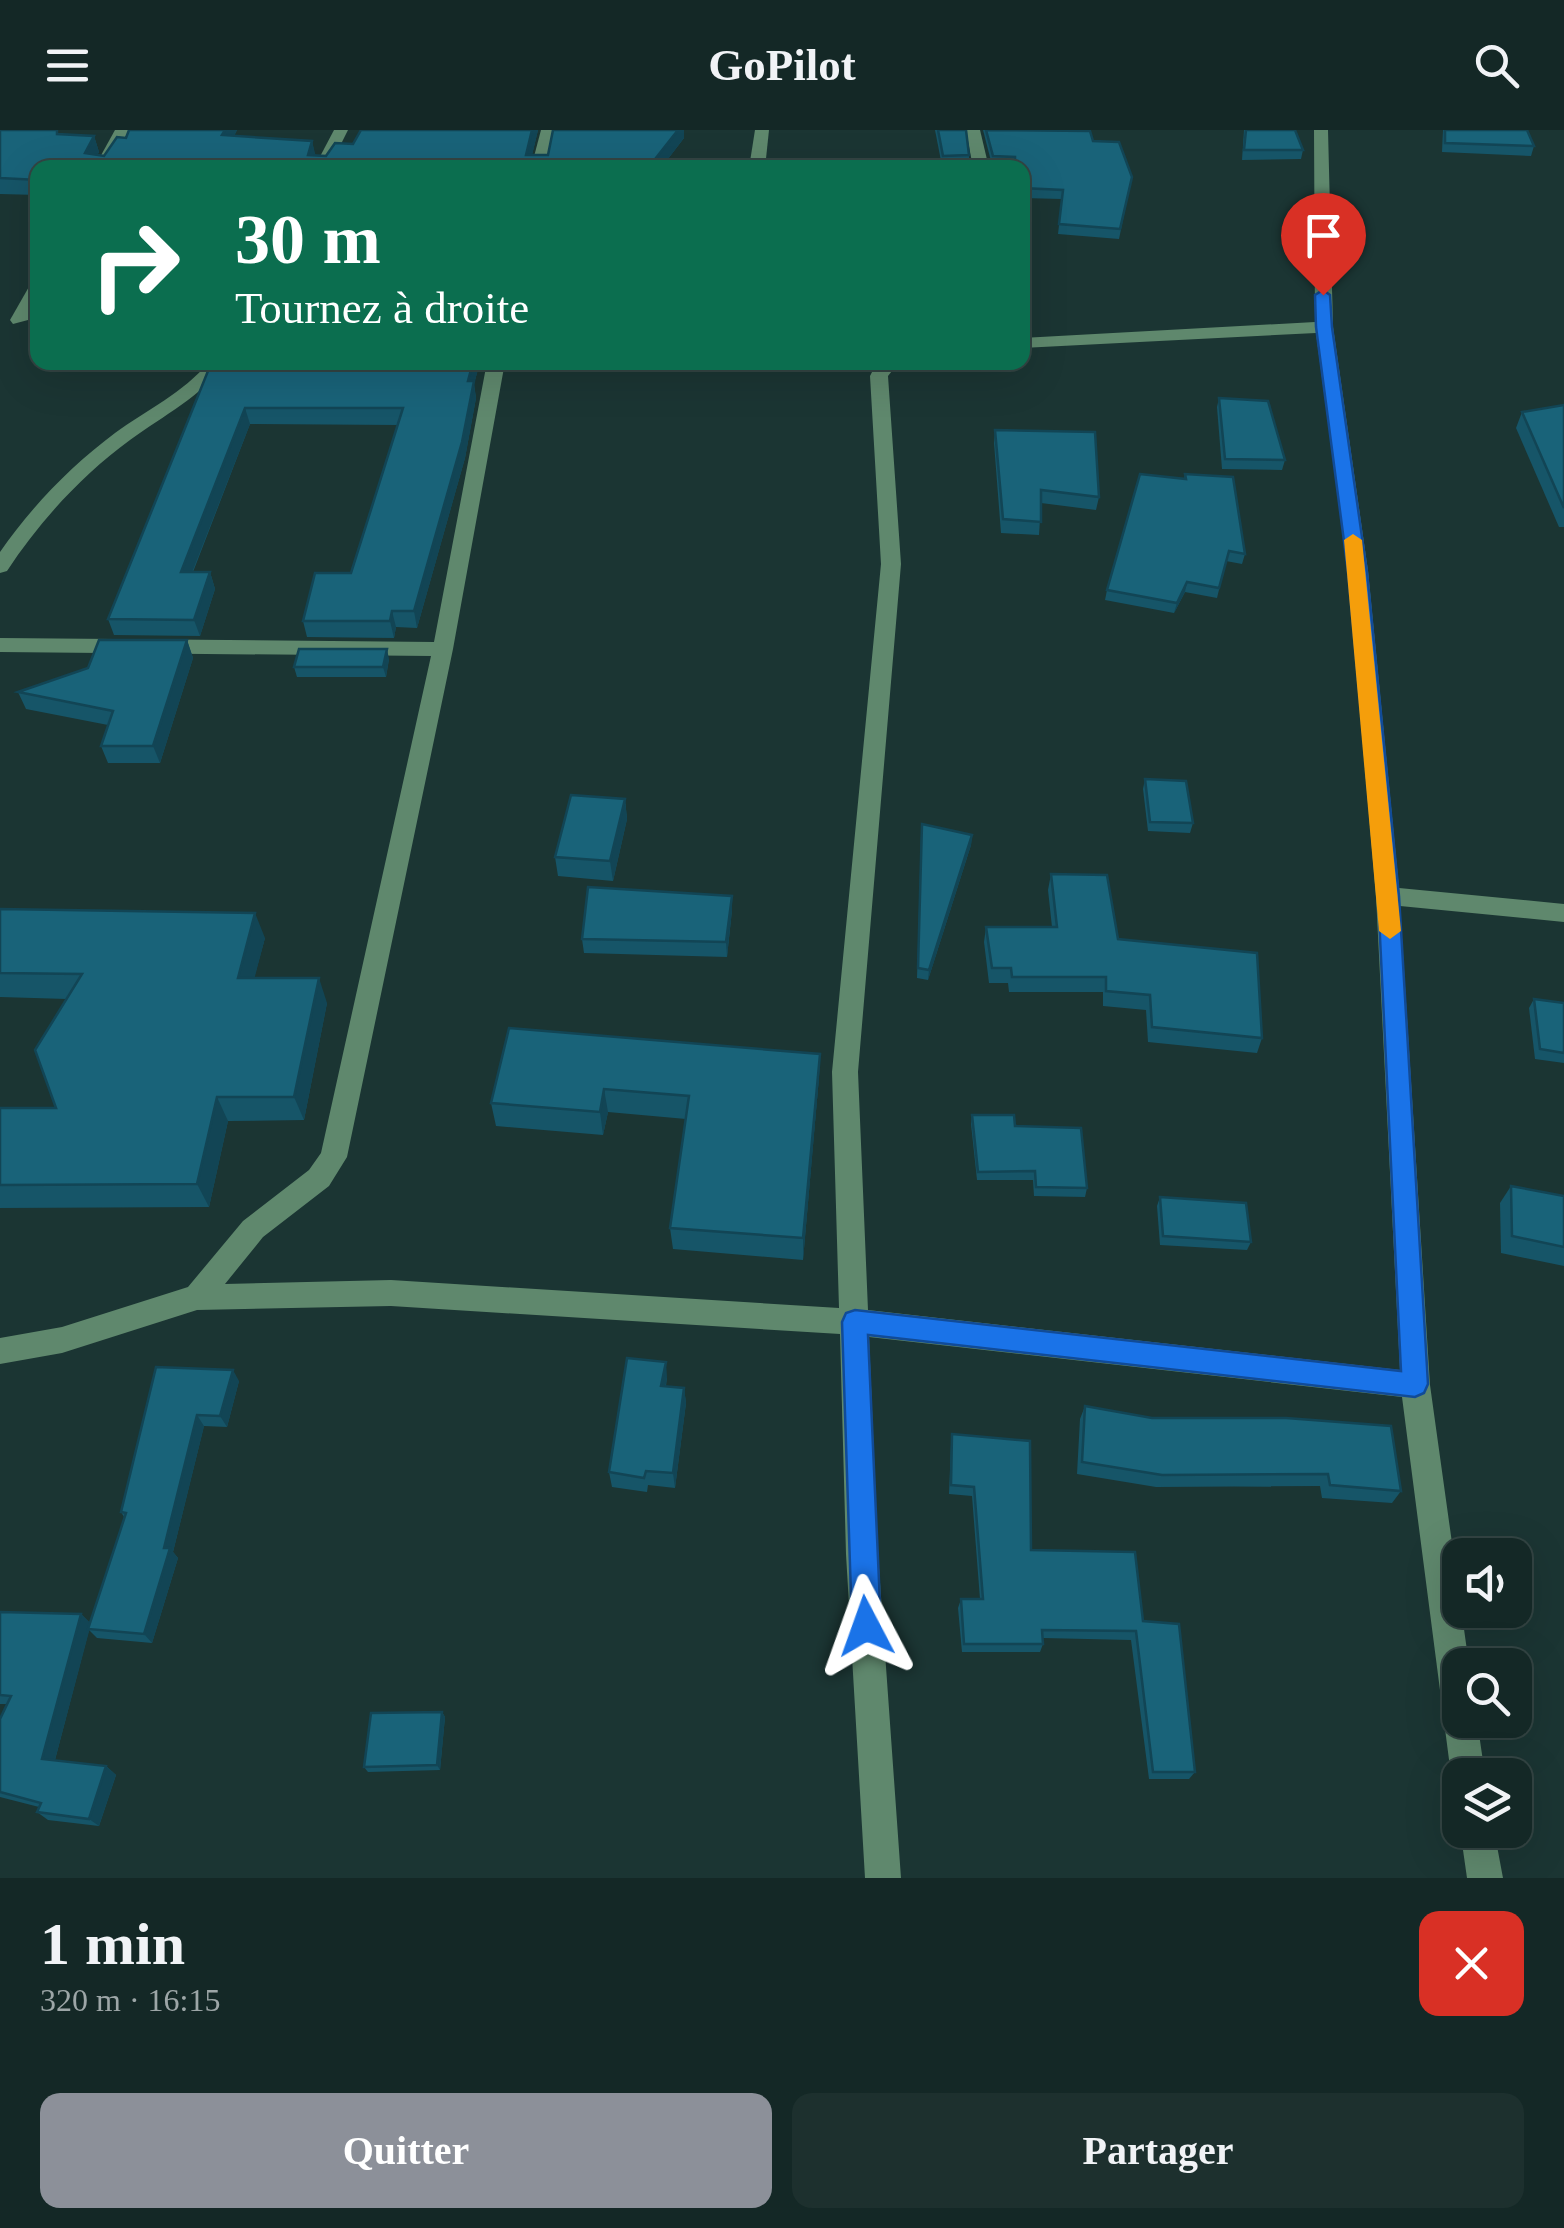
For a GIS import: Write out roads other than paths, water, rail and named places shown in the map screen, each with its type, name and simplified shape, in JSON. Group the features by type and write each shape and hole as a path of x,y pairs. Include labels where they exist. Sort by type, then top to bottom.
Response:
{"street":[{"path":"105,160 122,130"},
{"path":"325,160 341,130"},
{"path":"540,160 548,130"},
{"path":"758,160 762,130"},
{"path":"973,130 979,160"},
{"path":"1321,130 1324,327 1358,572 1388,896 1415,1384 1466,1758"},
{"path":"1030,343 1324,327"},
{"path":"0,567 110,446 181,397 210,370"},
{"path":"197,1297 253,1229 319,1178 334,1157 443,649 495,370"},
{"path":"882,370 879,376 891,564 845,1072 862,1554 884,1878"},
{"path":"0,645 443,649"},
{"path":"1388,896 1564,913"},
{"path":"0,1351 62,1340 197,1297 390,1293 855,1322 1415,1384"},
{"path":"1480,1848 1485,1878"}]}
